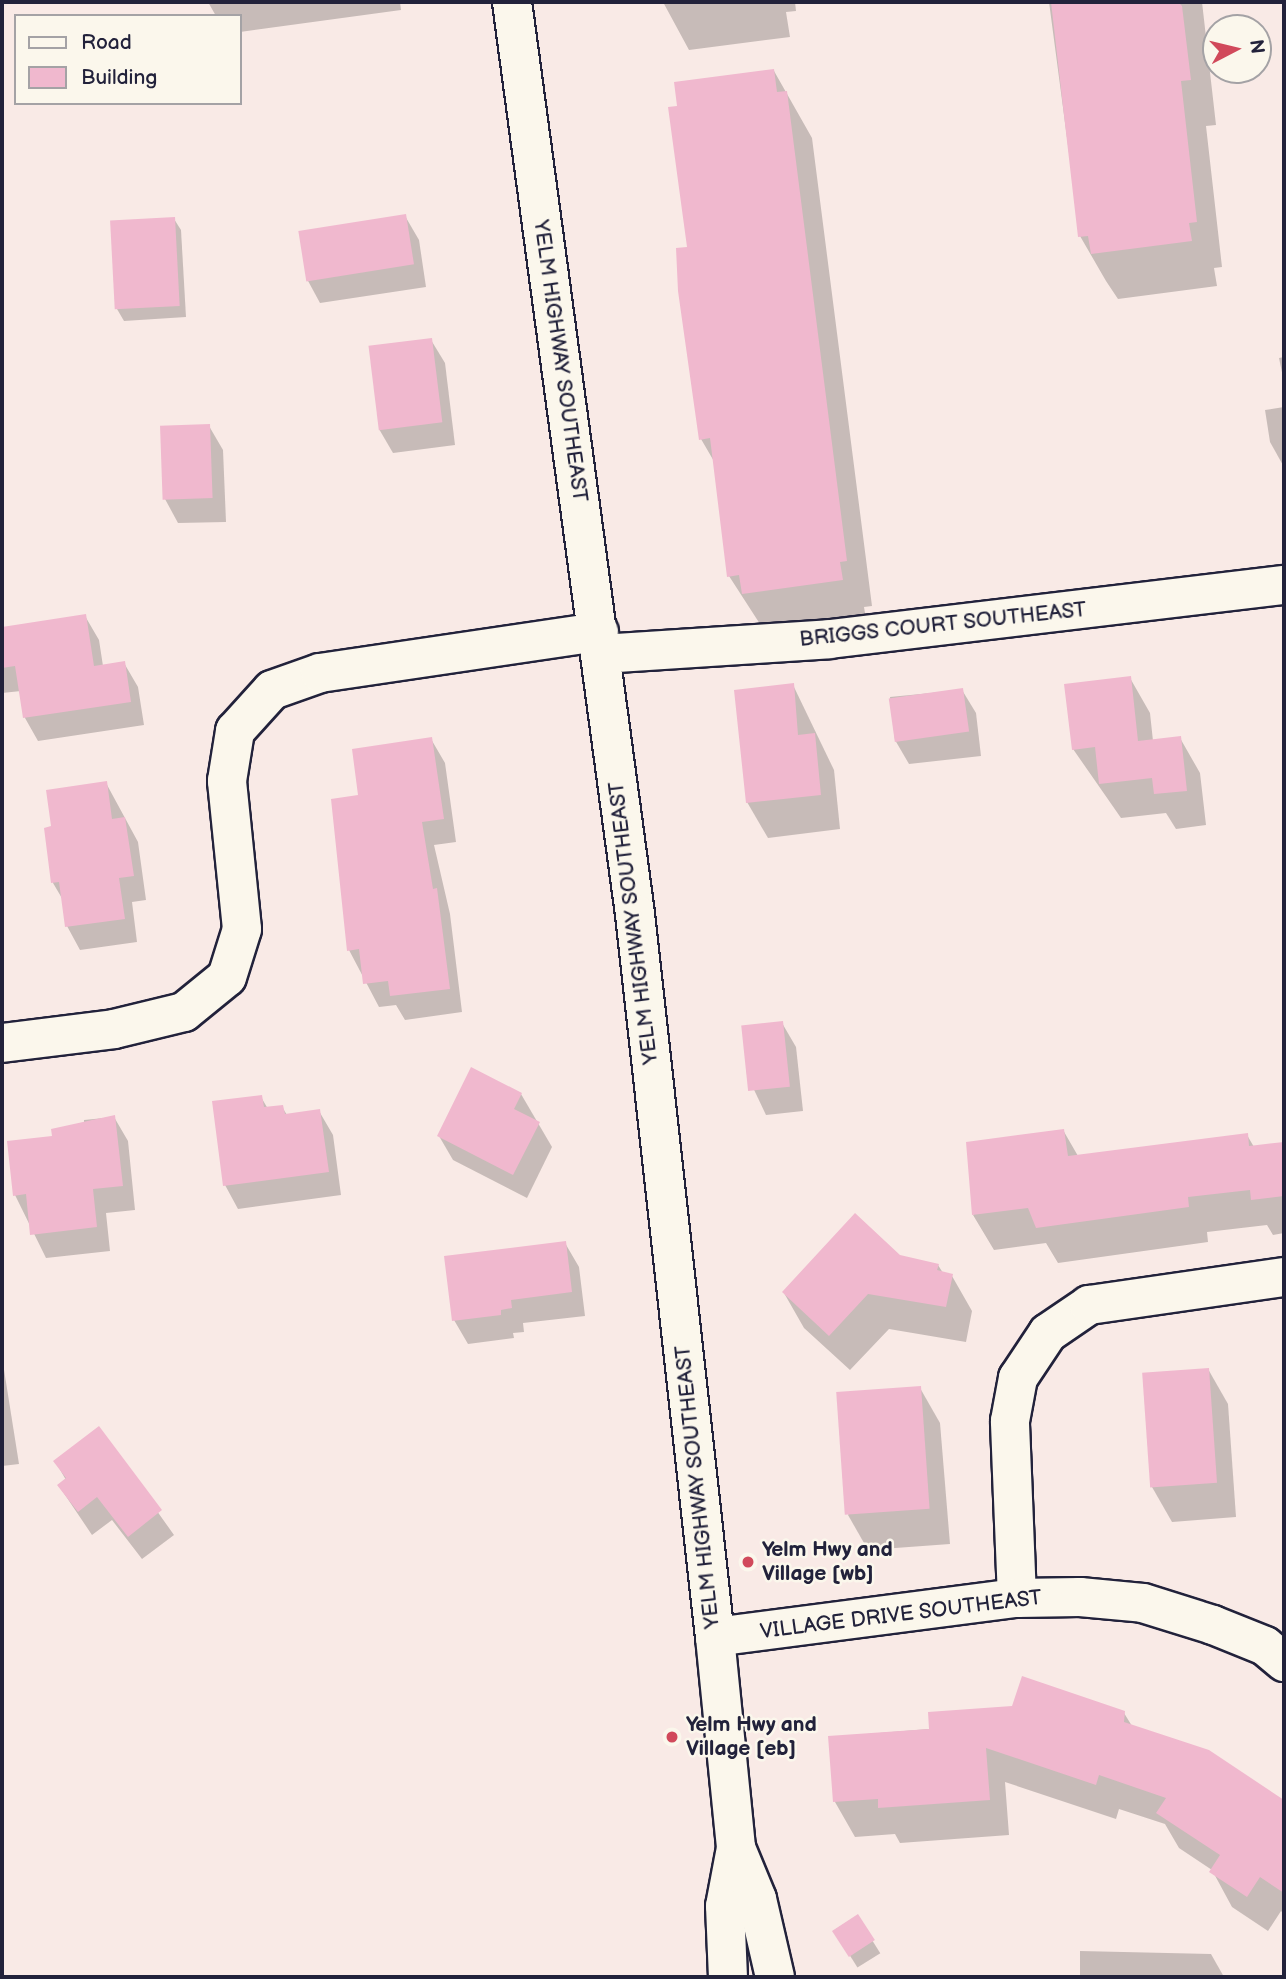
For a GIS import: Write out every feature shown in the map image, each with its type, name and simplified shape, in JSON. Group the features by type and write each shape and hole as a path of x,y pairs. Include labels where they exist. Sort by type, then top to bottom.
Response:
{"street":[{"name":"YELM HIGHWAY SOUTHEAST","path":"512,2 600,643 715,1637 736,1848 726,1906 728,1977"},
{"name":"BRIGGS COURT SOUTHEAST","path":"2,1043 114,1028 184,1012 227,977 242,929 227,781 236,731 272,690 320,673 600,643 830,639 1284,585"},
{"path":"1017,1598 1010,1421 1018,1378 1048,1333 1089,1305 1284,1277"},
{"name":"VILLAGE DRIVE SOUTHEAST","path":"715,1637 1017,1598 1143,1603 1213,1625 1265,1646 1284,1662"},
{"name":"YELM HIGHWAY SOUTHEAST","path":"736,1848 757,1899 775,1977"}],"building":[{"path":"1051,2 1178,2 1182,6 1191,80 1181,81 1197,222 1189,223 1192,241 1091,254 1088,236 1078,237"},
{"path":"774,69 777,92 787,91 847,561 840,562 843,580 742,594 739,575 727,577 710,438 699,440 678,291 676,248 687,247 668,107 677,106 674,82"},
{"path":"406,214 414,264 306,281 298,231"},
{"path":"175,217 180,306 115,309 110,220"},
{"path":"432,338 442,422 379,430 368,346"},
{"path":"210,424 213,498 163,500 160,426"},
{"path":"86,614 94,666 125,661 131,702 23,718 15,666 2,668 2,627"},
{"path":"1131,676 1138,741 1181,736 1187,791 1154,794 1152,778 1099,784 1095,747 1072,750 1064,684"},
{"path":"794,683 798,735 815,733 821,795 746,803 734,690"},
{"path":"963,688 969,732 895,742 889,698"},
{"path":"432,737 444,819 422,822 433,889 437,888 450,989 390,996 388,981 363,984 359,949 347,951 331,799 358,795 352,749"},
{"path":"107,781 112,819 125,817 134,876 119,878 125,919 65,927 59,882 51,883 44,828 51,826 46,790"},
{"path":"783,1021 790,1087 748,1091 741,1025"},
{"path":"471,1067 522,1093 514,1109 540,1122 513,1175 437,1136"},
{"path":"262,1095 264,1107 283,1105 285,1114 320,1109 329,1172 223,1186 212,1101"},
{"path":"115,1115 123,1186 93,1189 97,1227 30,1235 26,1194 13,1196 7,1141 52,1136 51,1129"},
{"path":"1064,1129 1068,1156 1248,1133 1249,1146 1284,1142 1284,1196 1251,1200 1250,1190 1188,1197 1189,1207 1036,1228 1028,1208 972,1215 966,1142"},
{"path":"855,1213 900,1255 939,1264 937,1270 953,1274 946,1307 868,1294 829,1336 782,1292"},
{"path":"566,1241 572,1292 511,1300 512,1308 501,1310 501,1315 452,1321 444,1256"},
{"path":"1209,1368 1217,1483 1150,1487 1142,1373"},
{"path":"921,1386 930,1509 845,1515 836,1392"},
{"path":"99,1426 162,1510 128,1537 97,1497 78,1512 57,1485 66,1478 53,1461"},
{"path":"1022,1676 1125,1711 1124,1722 1209,1750 1284,1800 1284,1893 1260,1877 1247,1897 1209,1872 1220,1855 1156,1813 1166,1798 1099,1775 1096,1785 986,1748 990,1800 878,1808 878,1799 833,1802 828,1736 929,1729 928,1712 1012,1706"},
{"path":"858,1914 875,1940 849,1957 832,1931"}],"place":[{"name":"Yelm Hwy and Village [wb]","path":"748,1562"},
{"name":"Yelm Hwy and Village [eb]","path":"672,1737"}]}
